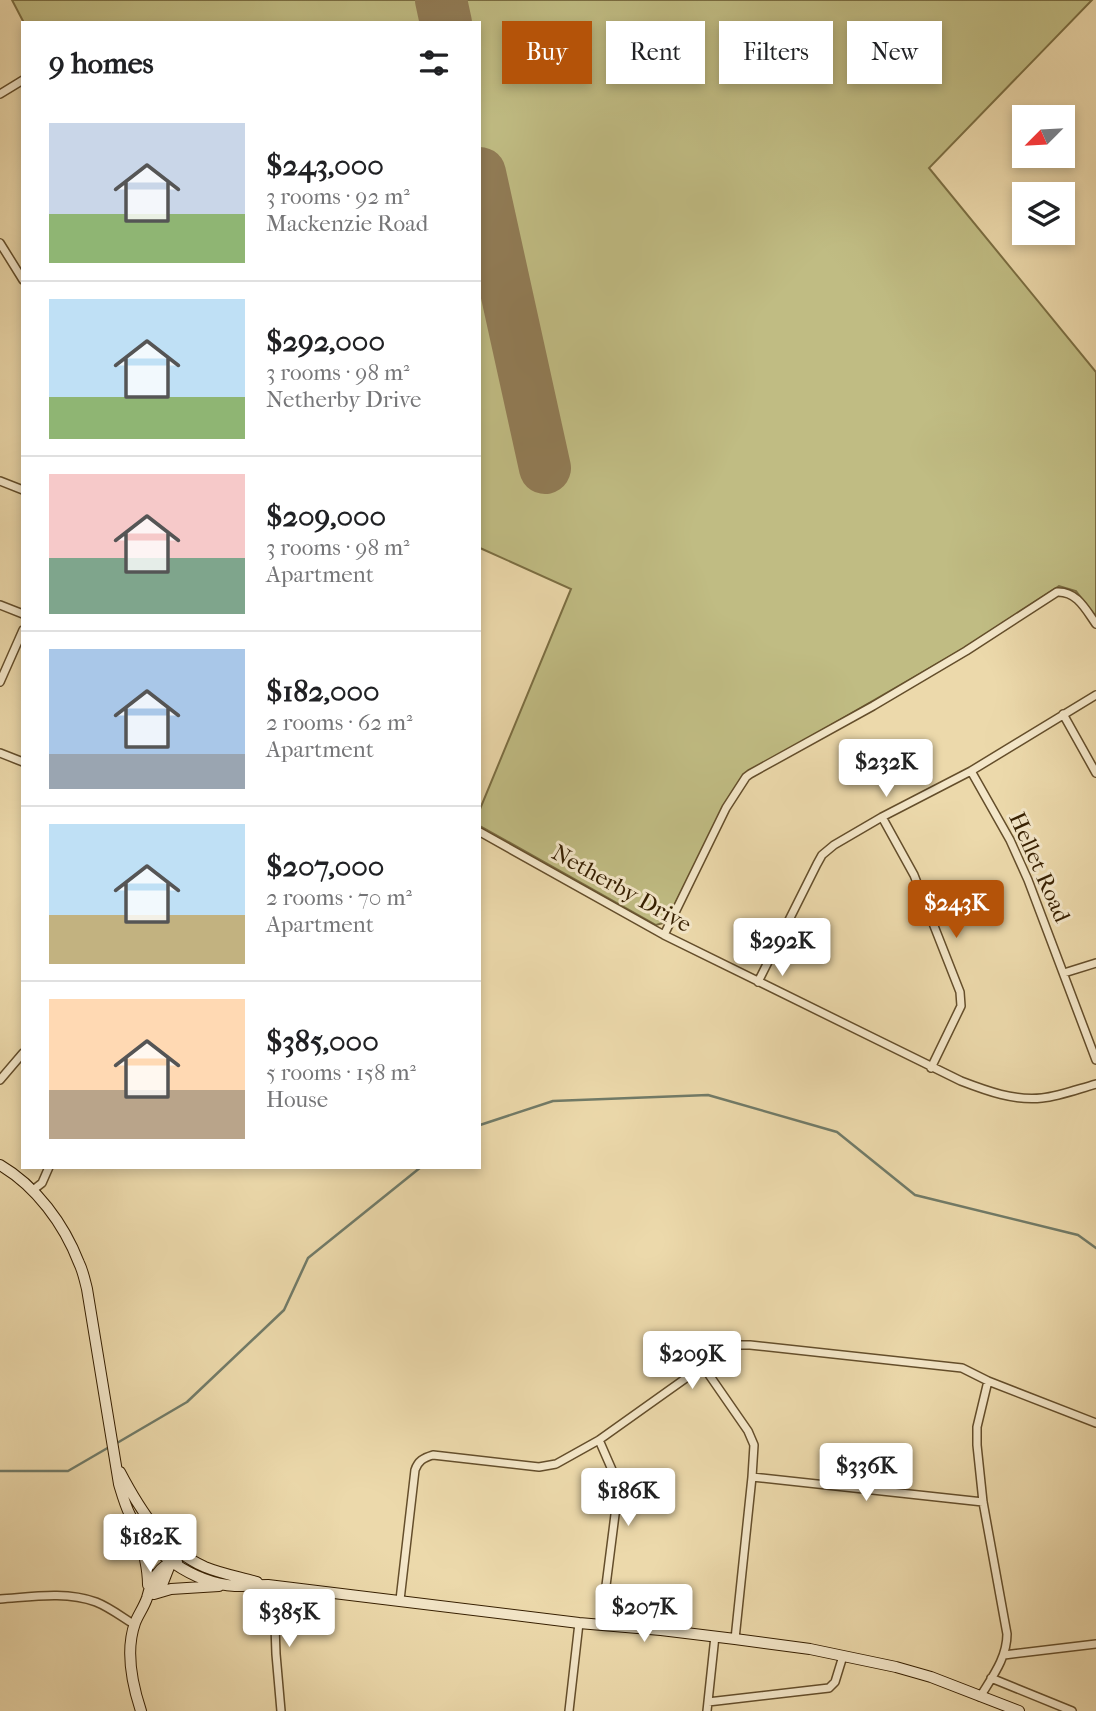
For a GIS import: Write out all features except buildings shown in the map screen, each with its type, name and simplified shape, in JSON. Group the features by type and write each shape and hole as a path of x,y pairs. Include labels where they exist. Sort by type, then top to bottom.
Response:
{"main road":[{"path":"0,1165 33,1190 54,1217 79,1263 94,1324 119,1484 145,1554 149,1594"},
{"path":"115,1462 136,1501 162,1535 174,1547 204,1566"},
{"path":"131,1517 171,1563 190,1573 233,1586"},
{"path":"162,1535 171,1563"},
{"path":"141,1711 132,1677 131,1654 135,1625 159,1572 171,1563 178,1562 204,1566 273,1586"},
{"path":"149,1594 183,1588 273,1586 579,1623 715,1636 896,1667 920,1673 1019,1711"}],"street":[{"path":"0,94 21,81"},
{"path":"0,243 21,276"},
{"path":"0,481 21,489"},
{"path":"664,935 726,808 750,774 885,699 1057,592 1067,592 1076,597 1096,624"},
{"path":"0,605 21,613"},
{"path":"0,682 21,635"},
{"path":"758,982 822,855 882,817 971,771 1096,695"},
{"path":"1063,714 1096,773"},
{"path":"0,752 21,761"},
{"name":"Hellet Road","path":"971,771 1024,870 1096,1060"},
{"path":"882,817 914,875 960,992 961,1006 931,1068"},
{"name":"Netherby Drive","path":"481,833 664,935 931,1068 983,1090 1028,1098 1052,1096 1096,1084"},
{"path":"1064,973 1096,963"},
{"path":"0,1080 21,1055"},
{"path":"33,1190 42,1183 49,1169"},
{"path":"400,1600 415,1470 422,1459 433,1455 539,1467 556,1464 599,1440 704,1366 739,1345 962,1368 988,1381 1096,1423"},
{"path":"704,1366 748,1431 754,1445 735,1639"},
{"path":"980,1697 1007,1646 983,1502 977,1445 977,1427 988,1381"},
{"path":"599,1440 616,1479 618,1491 601,1625"},
{"path":"752,1477 983,1502"},
{"path":"273,1586 281,1711"},
{"path":"0,1599 63,1596 82,1598 99,1603 135,1625"},
{"path":"569,1711 579,1623"},
{"path":"708,1711 715,1636"},
{"path":"1004,1655 1096,1644"},
{"path":"708,1702 829,1688 835,1682 843,1656"},
{"path":"991,1678 1072,1711"}],"shaded area":[{"path":"12,0 1092,0 929,168 1096,372 1096,617 1076,591 1059,586 966,647 753,770 724,807 667,920 656,925 481,827 481,807 571,589 481,548 481,21 23,21"}],"waterway":[{"path":"481,1125 553,1101 708,1095 837,1132 915,1195 1078,1235 1096,1248"},
{"path":"117,1443 187,1402 284,1310 308,1258 419,1169"},
{"path":"0,1471 68,1471 111,1446"}],"runway":[{"path":"441,0 446,21"},
{"path":"481,178 545,468"}]}
